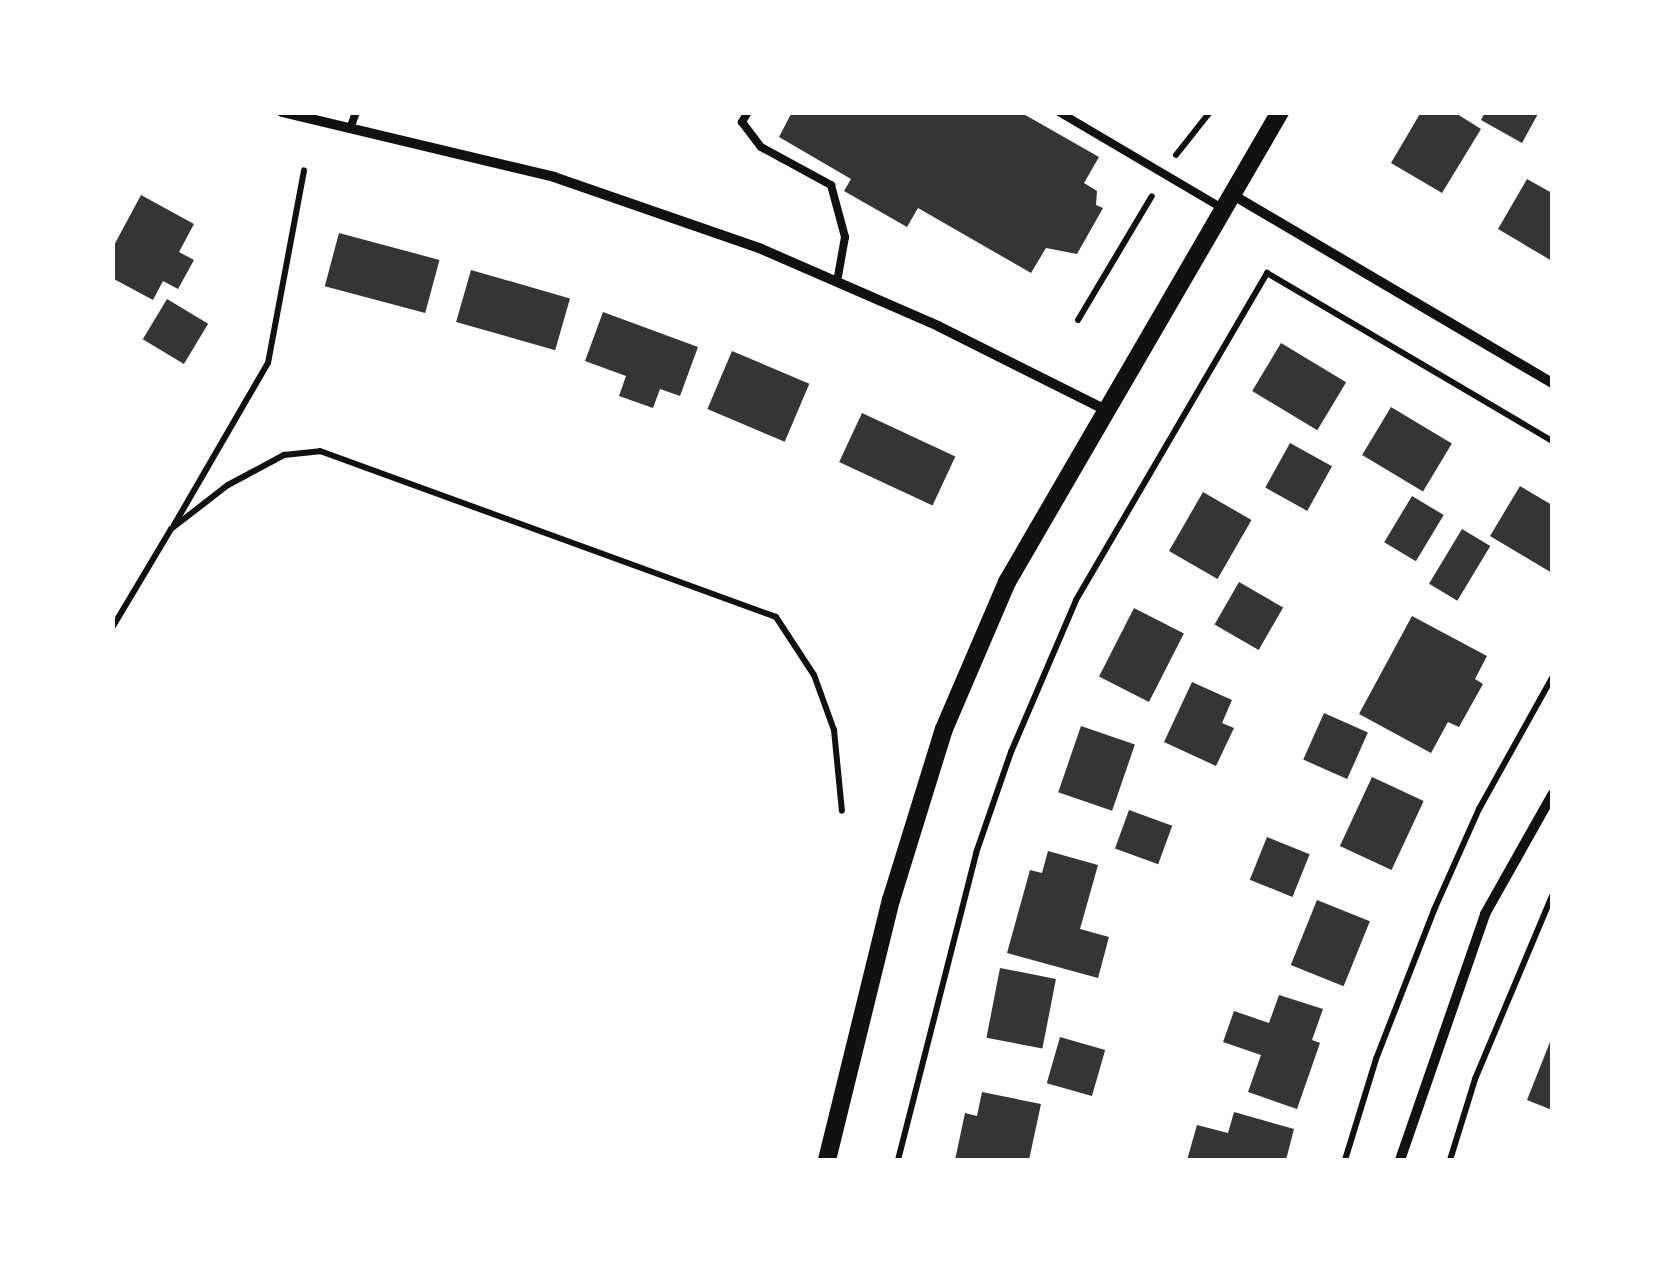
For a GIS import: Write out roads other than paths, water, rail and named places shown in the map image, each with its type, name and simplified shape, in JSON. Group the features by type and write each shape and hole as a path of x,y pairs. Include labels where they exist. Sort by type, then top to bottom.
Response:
{"street":[{"path":"282,112 554,176 837,282 1104,410"},
{"path":"827,1160 891,900 944,730 1007,582 1280,112"},
{"path":"1228,202 1552,383"},
{"path":"1400,1160 1486,914 1552,795"}],"lane":[{"path":"351,126 356,112"},
{"path":"748,112 742,122 761,148 830,185 845,237 837,282"},
{"path":"1059,112 1164,174 1228,202"}]}
